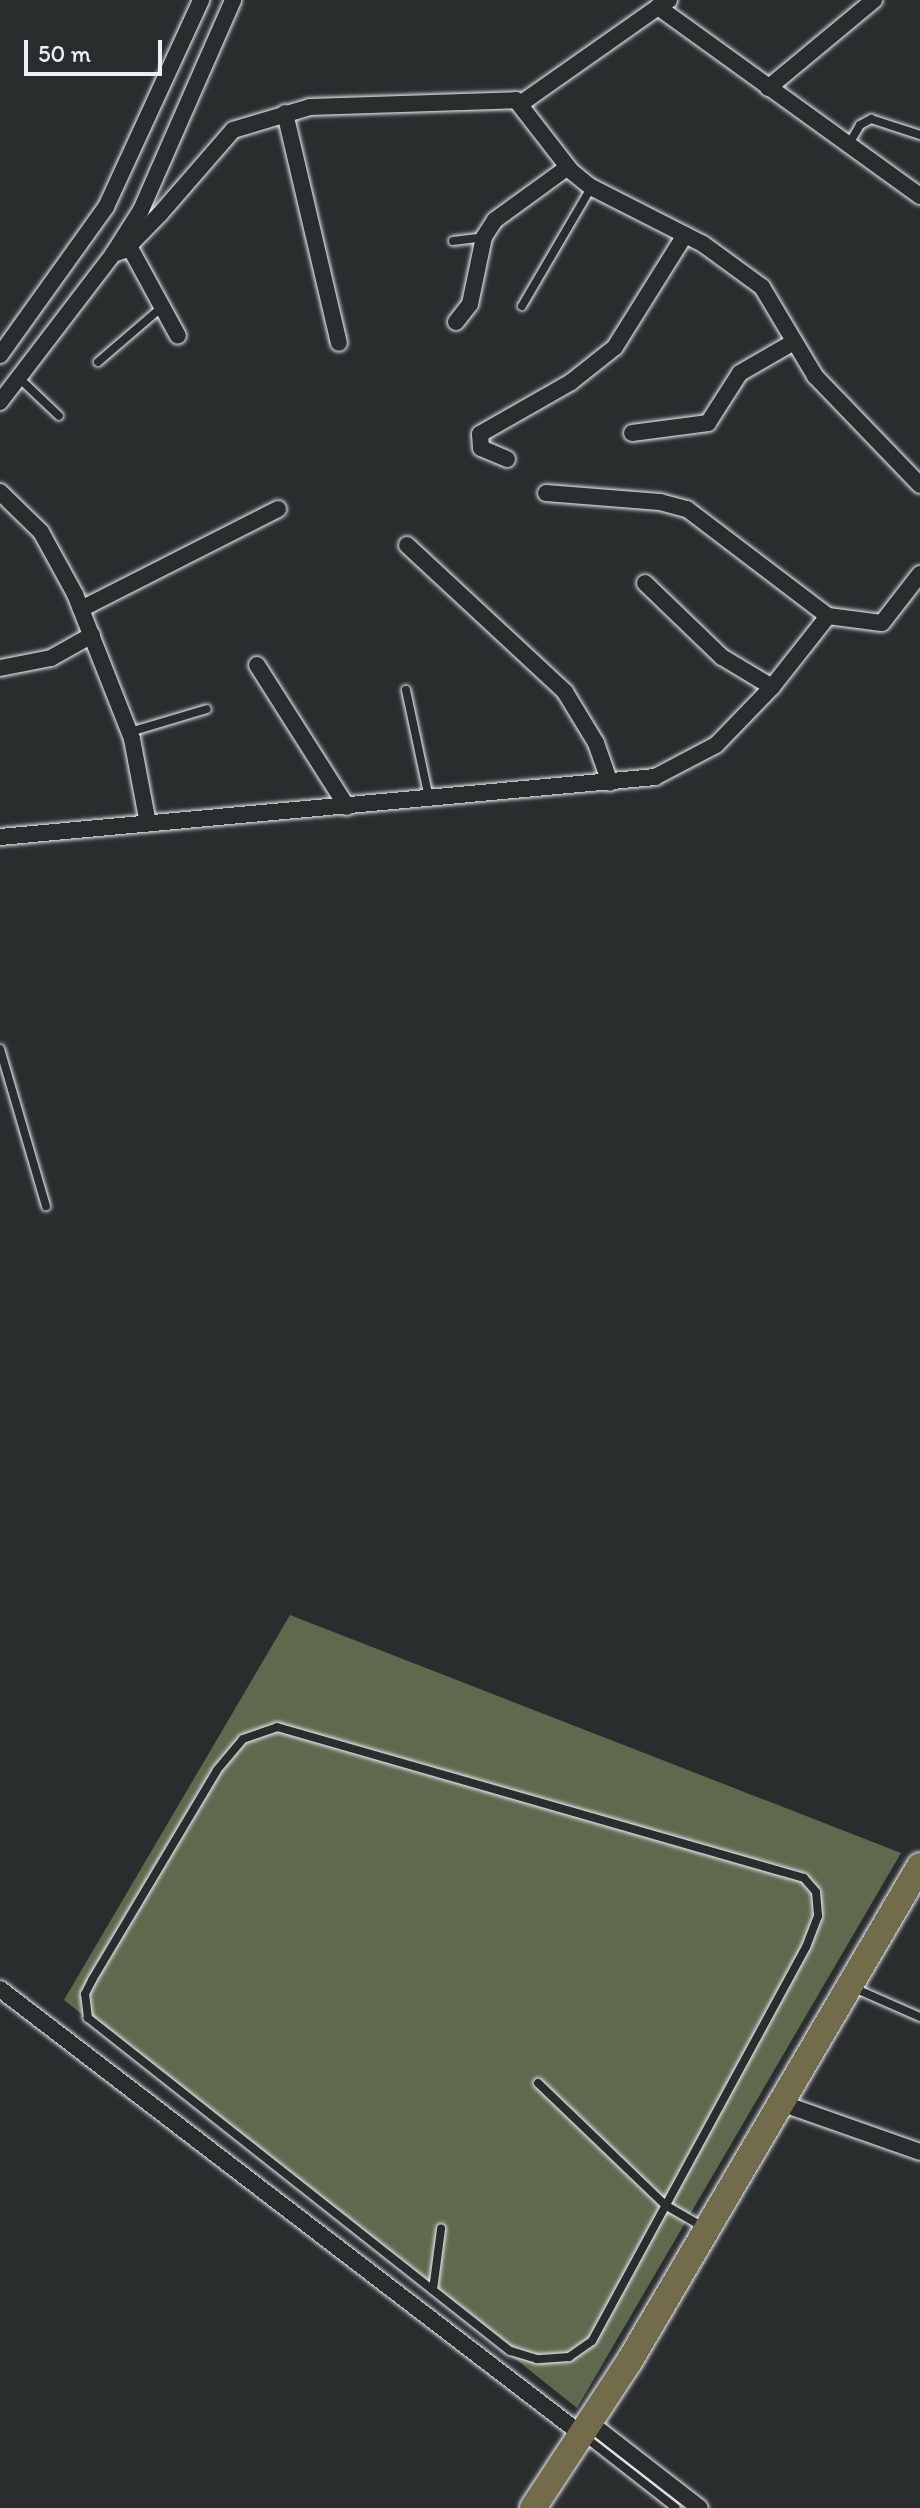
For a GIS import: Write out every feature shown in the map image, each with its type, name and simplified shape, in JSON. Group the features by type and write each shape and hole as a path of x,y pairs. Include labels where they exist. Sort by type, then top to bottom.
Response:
{"main road":[{"path":"533,2508 707,2230 920,1866"}],"street":[{"path":"0,402 7,366 106,207 201,0"},
{"path":"7,366 113,254 141,210 233,0"},
{"path":"768,88 874,0"},
{"path":"113,254 129,246 219,141 233,130 285,113 369,103 523,102 664,4 768,88 918,191"},
{"path":"523,102 568,167 591,187 685,235 762,287 792,343 815,376 919,481"},
{"path":"285,113 339,343"},
{"path":"456,322 473,294 484,237 503,210 568,167"},
{"path":"507,459 481,448 480,434 571,382 615,347 685,235"},
{"path":"129,246 178,336"},
{"path":"632,433 708,423 740,373 792,343"},
{"path":"0,492 54,551 81,609 129,732 148,824"},
{"path":"546,493 687,509 828,616 882,623 920,574"},
{"path":"81,609 278,509"},
{"path":"407,545 565,692 596,743 610,783"},
{"path":"645,583 722,657 772,687"},
{"path":"0,837 610,783 671,771 716,745 772,687 828,616"},
{"path":"0,668 51,658 92,635"},
{"path":"257,665 347,807"},
{"path":"0,1989 585,2428 700,2508"},
{"path":"781,2103 920,2152"}],"lane":[{"path":"849,144 860,125 871,119 920,135"},
{"path":"522,306 591,187"},
{"path":"453,241 484,237"},
{"path":"98,362 162,307"},
{"path":"7,366 59,416"},
{"path":"406,690 429,799"},
{"path":"129,732 207,709"},
{"path":"0,1049 46,1206"},
{"path":"277,1727 804,1878 816,1892 815,1929 665,2205 592,2341 569,2357 537,2359 510,2351 112,2041 83,2008 92,1980 217,1770 233,1749 255,1733 277,1727"},
{"path":"849,1986 920,2017"},
{"path":"538,2083 665,2205 707,2230"},
{"path":"433,2290 441,2229"},
{"path":"585,2428 676,2508"}],"green space":[{"path":"290,1615 901,1853 577,2408 64,2000"}]}
